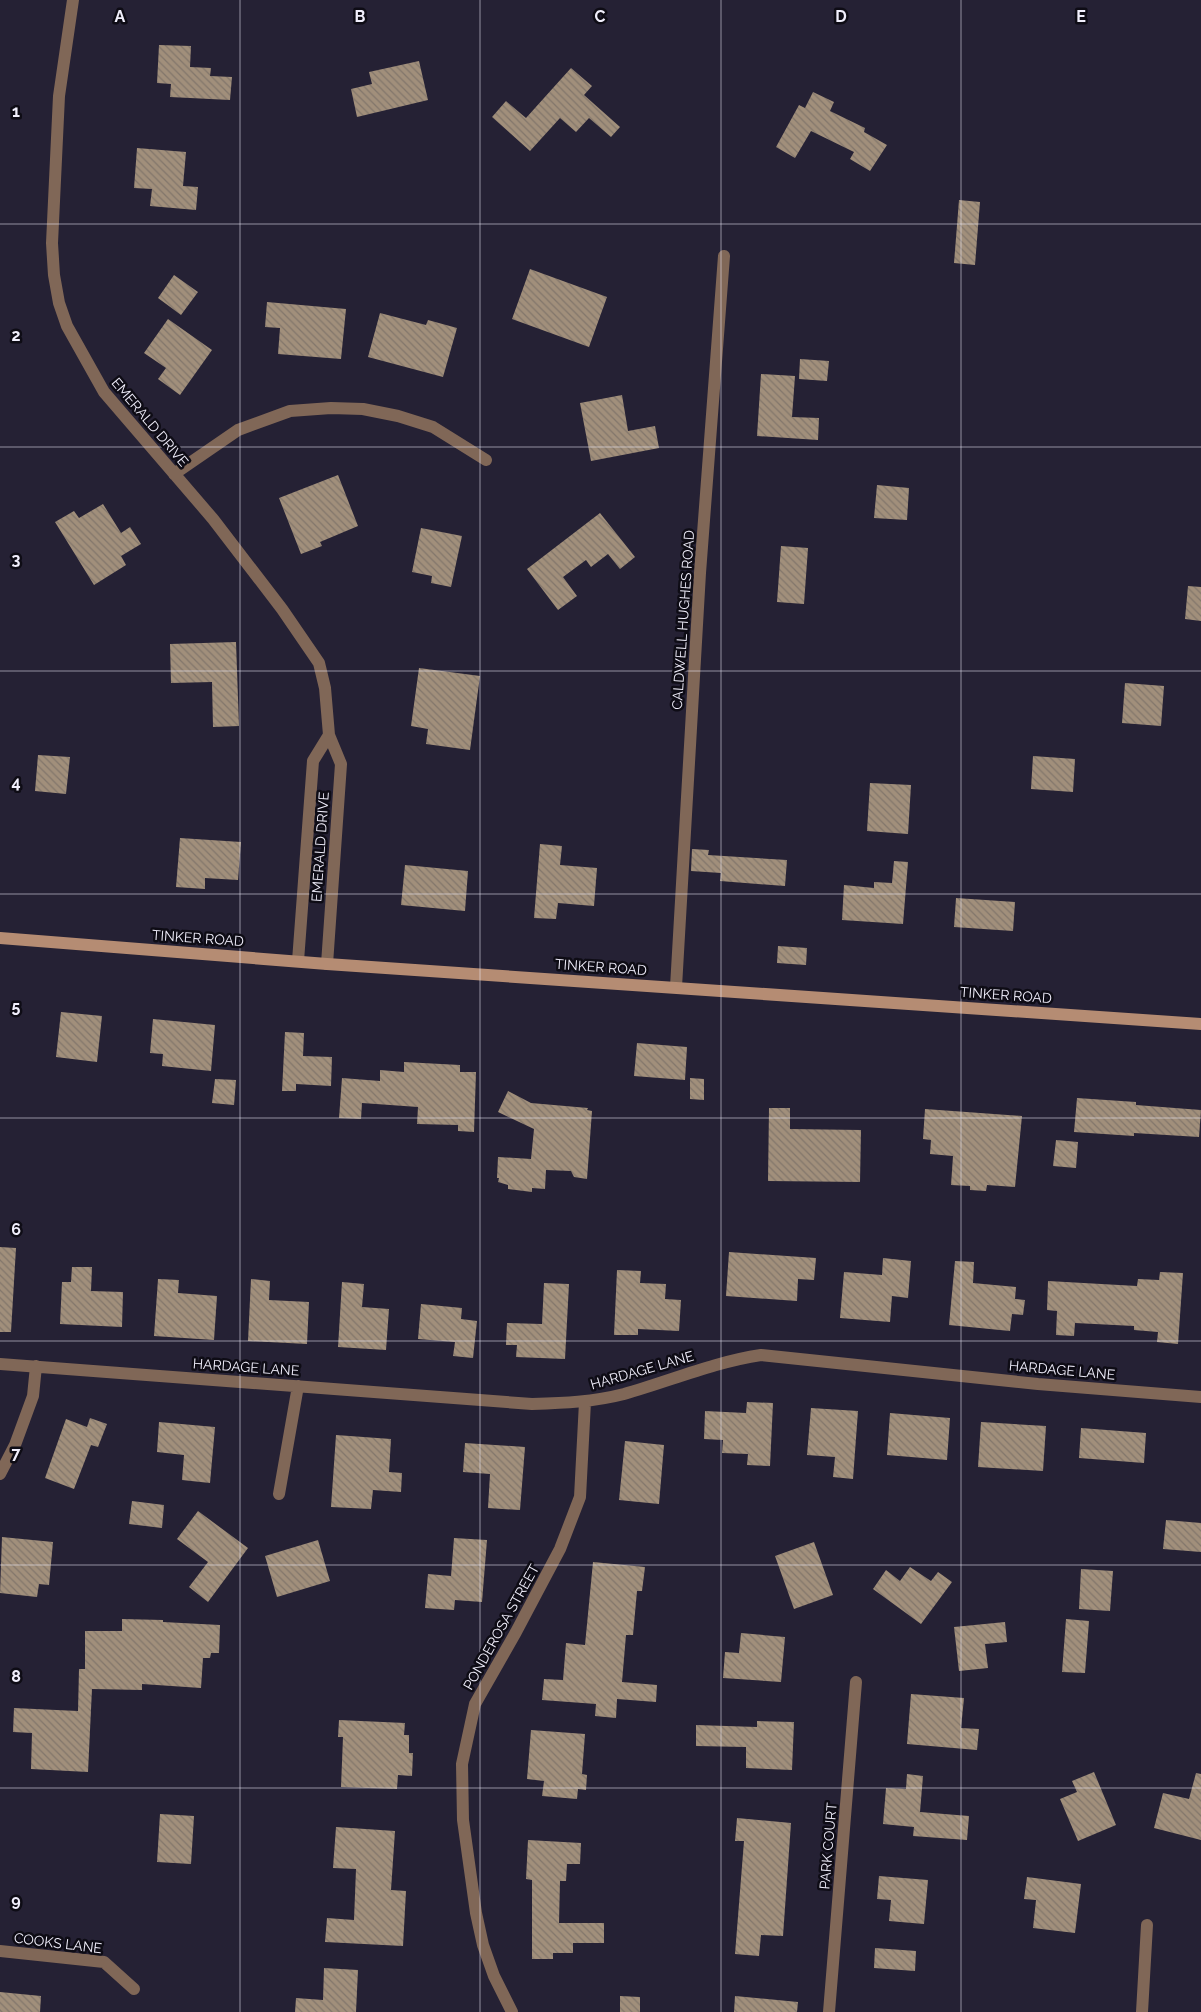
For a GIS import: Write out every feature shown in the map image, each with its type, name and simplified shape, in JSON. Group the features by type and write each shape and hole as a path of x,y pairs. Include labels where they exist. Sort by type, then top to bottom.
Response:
{"main road":[{"name":"TINKER ROAD","path":"0,938 327,964 1201,1024"}],"street":[{"name":"EMERALD DRIVE","path":"73,0 59,96 52,243 54,275 59,303 67,326 104,392 212,518 282,609 319,664 326,697 328,735 341,764 327,964"},
{"name":"CALDWELL HUGHES ROAD","path":"676,987 700,573 724,256"},
{"path":"174,474 238,430 290,411 331,408 364,410 398,416 433,427 486,460"},
{"name":"EMERALD DRIVE","path":"298,961 313,761 328,735"},
{"name":"HARDAGE LANE","path":"0,1364 532,1404 585,1402 623,1394 735,1359 761,1355 1038,1384 1201,1397"},
{"path":"0,1474 15,1445 33,1396 36,1366"},
{"path":"279,1494 298,1386"},
{"name":"PONDEROSA STREET","path":"510,2011 483,1946 476,1913 463,1820 462,1764 475,1704 560,1549 580,1497 585,1402"},
{"name":"PARK COURT","path":"829,2012 856,1682"},
{"path":"1142,2012 1147,1925"},
{"name":"COOKS LANE","path":"0,1951 104,1962 134,1989"}],"building":[{"path":"159,45 191,46 190,67 211,68 210,76 232,77 230,100 170,97 171,84 157,83"},
{"path":"419,61 428,100 357,117 351,89 372,84 369,72"},
{"path":"571,68 592,86 584,95 620,127 611,137 589,118 576,132 560,118 530,151 492,117 506,101 526,118"},
{"path":"813,92 834,102 830,111 865,128 864,132 887,145 870,171 850,159 854,152 811,131 795,158 776,147 799,105 805,108"},
{"path":"137,148 186,152 183,186 198,187 196,210 150,206 152,189 134,188"},
{"path":"959,200 980,202 975,265 954,263"},
{"path":"530,269 607,297 589,347 512,319"},
{"path":"174,275 198,292 181,315 158,298"},
{"path":"267,302 346,309 341,359 278,354 280,328 265,327"},
{"path":"380,313 426,325 428,320 457,328 443,377 368,357"},
{"path":"168,319 212,350 180,395 158,379 166,368 144,353"},
{"path":"800,359 829,361 827,381 799,379"},
{"path":"761,374 795,376 792,417 819,418 818,440 757,436"},
{"path":"622,395 628,431 655,426 659,448 591,461 580,403"},
{"path":"338,475 358,526 320,542 322,546 301,554 279,498"},
{"path":"877,485 909,488 907,520 874,518"},
{"path":"103,504 121,533 130,527 141,544 121,556 126,565 94,585 55,522 74,511 79,518"},
{"path":"600,513 635,557 620,569 608,554 591,567 586,560 563,577 577,596 558,610 527,569"},
{"path":"421,528 462,536 451,587 431,583 432,576 412,572"},
{"path":"781,546 808,548 804,604 777,602"},
{"path":"1188,586 1201,587 1201,621 1185,619"},
{"path":"236,642 239,726 213,727 212,682 171,683 170,644"},
{"path":"419,668 480,676 470,750 426,744 428,729 411,726"},
{"path":"1125,683 1164,686 1161,726 1122,723"},
{"path":"38,755 70,757 66,794 35,791"},
{"path":"1033,756 1075,759 1073,792 1031,789"},
{"path":"870,783 911,785 908,834 867,831"},
{"path":"180,838 241,842 238,880 205,878 205,889 176,887"},
{"path":"540,844 562,846 560,865 597,868 594,906 558,903 556,919 534,918"},
{"path":"692,849 709,850 708,855 787,860 785,886 720,881 721,873 691,871"},
{"path":"894,861 908,862 903,924 842,920 844,885 874,888 874,882 892,883"},
{"path":"405,865 468,871 465,911 401,905"},
{"path":"956,898 1015,902 1013,931 954,927"},
{"path":"778,946 807,948 806,965 777,963"},
{"path":"61,1012 102,1016 97,1062 56,1057"},
{"path":"153,1019 215,1025 211,1071 162,1066 163,1054 150,1053"},
{"path":"285,1032 304,1033 303,1056 332,1057 331,1086 296,1084 296,1091 282,1091"},
{"path":"637,1043 687,1047 685,1080 634,1076"},
{"path":"404,1062 460,1065 460,1072 476,1072 474,1132 458,1131 458,1125 417,1124 418,1107 362,1103 361,1119 339,1118 342,1078 380,1081 380,1070 404,1072"},
{"path":"690,1078 704,1079 704,1100 690,1099"},
{"path":"215,1079 236,1080 234,1105 212,1103"},
{"path":"508,1091 531,1103 588,1108 587,1110 592,1111 587,1179 574,1177 571,1171 546,1170 545,1189 532,1188 532,1192 508,1189 508,1185 498,1182 498,1157 531,1159 534,1129 498,1112"},
{"path":"1077,1098 1136,1102 1136,1105 1201,1110 1199,1137 1134,1133 1134,1136 1074,1132"},
{"path":"769,1108 790,1108 790,1129 861,1130 860,1182 768,1181"},
{"path":"925,1109 1022,1116 1015,1187 987,1185 986,1191 970,1190 970,1186 951,1185 953,1156 930,1154 931,1140 923,1139"},
{"path":"1056,1140 1078,1142 1076,1168 1053,1166"},
{"path":"0,1247 16,1248 11,1332 0,1332"},
{"path":"729,1252 816,1258 814,1280 798,1279 797,1301 726,1296"},
{"path":"883,1258 911,1261 908,1298 892,1296 890,1322 840,1318 844,1272 882,1275"},
{"path":"955,1261 974,1262 973,1283 1016,1287 1015,1299 1025,1300 1023,1315 1012,1314 1010,1331 949,1325"},
{"path":"72,1267 92,1267 91,1291 123,1292 122,1327 60,1324 62,1282 71,1282"},
{"path":"617,1270 641,1271 640,1283 666,1284 665,1299 681,1300 679,1331 638,1329 638,1335 614,1335"},
{"path":"1160,1272 1183,1273 1178,1344 1157,1342 1158,1332 1134,1330 1134,1326 1075,1323 1074,1336 1056,1335 1057,1311 1047,1310 1048,1281 1137,1286 1138,1279 1159,1280"},
{"path":"158,1279 179,1280 178,1293 217,1296 214,1340 154,1336"},
{"path":"251,1279 270,1281 269,1300 309,1302 307,1344 248,1341"},
{"path":"342,1282 364,1284 362,1307 389,1309 386,1350 338,1347"},
{"path":"544,1283 569,1284 565,1359 516,1357 517,1345 506,1345 507,1323 542,1324"},
{"path":"421,1304 462,1308 461,1319 477,1321 473,1358 453,1356 455,1342 418,1339"},
{"path":"747,1402 773,1403 770,1466 747,1465 748,1454 722,1453 723,1440 704,1439 705,1411 746,1413"},
{"path":"811,1408 858,1411 853,1479 833,1477 835,1457 807,1455"},
{"path":"890,1413 950,1418 947,1460 887,1455"},
{"path":"90,1418 107,1424 98,1447 91,1445 74,1489 45,1478 66,1419 87,1427"},
{"path":"159,1422 215,1427 210,1483 182,1480 184,1455 157,1452"},
{"path":"981,1422 1046,1426 1043,1471 978,1467"},
{"path":"1081,1428 1146,1433 1144,1463 1079,1458"},
{"path":"336,1435 391,1439 389,1472 402,1473 401,1492 373,1490 371,1509 331,1507"},
{"path":"625,1441 664,1445 659,1504 619,1500"},
{"path":"465,1443 525,1447 520,1510 488,1508 490,1474 463,1472"},
{"path":"132,1501 164,1505 162,1528 129,1524"},
{"path":"198,1511 248,1548 208,1602 189,1587 208,1562 177,1539"},
{"path":"1166,1520 1201,1523 1201,1552 1163,1549"},
{"path":"2,1537 53,1542 49,1585 39,1584 37,1597 0,1593"},
{"path":"454,1538 487,1540 482,1602 455,1600 454,1610 425,1608 428,1574 451,1576"},
{"path":"318,1540 330,1581 277,1597 265,1556"},
{"path":"814,1542 833,1595 794,1609 775,1556"},
{"path":"593,1562 645,1567 642,1591 637,1591 633,1635 626,1635 622,1682 657,1685 656,1702 617,1699 616,1718 595,1716 596,1704 542,1700 544,1679 563,1680 566,1643 585,1645"},
{"path":"910,1567 931,1581 938,1572 952,1582 921,1624 873,1589 886,1570 900,1581"},
{"path":"1081,1569 1113,1571 1110,1611 1079,1609"},
{"path":"122,1619 163,1620 163,1622 220,1625 219,1653 211,1653 210,1658 203,1658 201,1688 142,1684 142,1690 92,1689 88,1772 31,1769 32,1733 13,1732 14,1708 78,1711 79,1669 85,1669 85,1631 122,1631"},
{"path":"1066,1619 1089,1621 1085,1673 1062,1672"},
{"path":"1005,1622 1007,1642 985,1644 988,1668 959,1671 954,1627"},
{"path":"741,1633 785,1637 781,1682 723,1678 725,1652 739,1653"},
{"path":"911,1694 964,1698 961,1728 979,1729 977,1750 907,1744"},
{"path":"339,1720 405,1723 404,1735 409,1735 409,1753 413,1753 412,1776 398,1775 397,1789 341,1787 343,1737 338,1737"},
{"path":"757,1721 794,1722 792,1770 746,1768 746,1747 696,1746 696,1725 757,1727"},
{"path":"531,1730 585,1734 582,1774 587,1775 586,1790 578,1789 577,1799 542,1796 544,1781 527,1779"},
{"path":"1094,1772 1116,1825 1078,1841 1060,1799 1077,1792 1072,1781"},
{"path":"1196,1773 1201,1774 1201,1840 1154,1828 1163,1793 1189,1799"},
{"path":"907,1774 923,1776 920,1812 969,1816 967,1840 913,1836 914,1827 883,1824 886,1788 906,1789"},
{"path":"160,1814 194,1816 191,1864 157,1862"},
{"path":"737,1818 791,1823 783,1936 761,1935 759,1956 735,1954 744,1841 735,1841"},
{"path":"336,1827 395,1831 391,1890 406,1891 403,1946 325,1942 327,1918 354,1920 356,1869 333,1868"},
{"path":"528,1840 581,1843 580,1864 567,1864 566,1881 560,1881 559,1923 604,1923 604,1943 573,1943 573,1953 553,1953 553,1959 532,1959 532,1880 526,1879"},
{"path":"879,1876 928,1880 924,1924 889,1921 891,1900 877,1899"},
{"path":"1027,1877 1081,1884 1075,1933 1033,1928 1036,1900 1024,1899"},
{"path":"875,1948 916,1951 915,1971 874,1968"},
{"path":"324,1968 358,1970 356,2012 295,2012 296,1998 323,2000"},
{"path":"0,1992 41,1996 40,2012 0,2012"},
{"path":"620,1996 640,1997 640,2012 620,2012"},
{"path":"735,1996 798,2002 797,2012 734,2012"}]}
